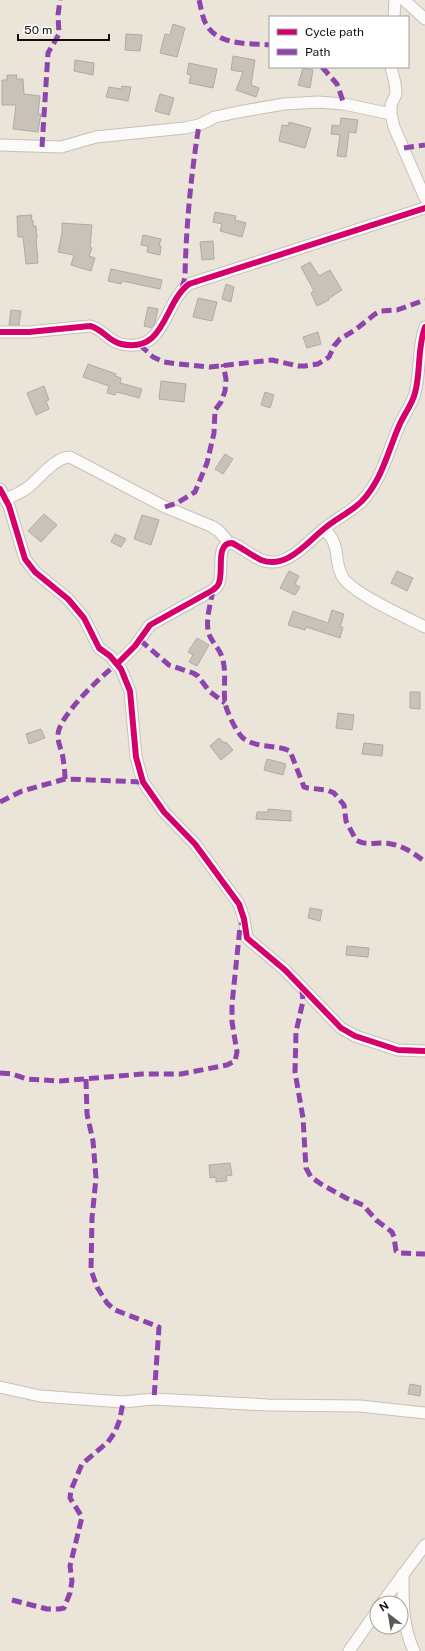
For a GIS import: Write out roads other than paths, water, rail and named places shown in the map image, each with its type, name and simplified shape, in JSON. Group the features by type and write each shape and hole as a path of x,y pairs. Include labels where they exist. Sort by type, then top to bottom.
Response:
{"street":[{"path":"394,16 396,0"},
{"path":"404,0 425,19"},
{"path":"391,68 396,94 391,105 391,114 394,127 425,198"},
{"path":"0,145 61,147 96,136 184,128 199,124 215,117 284,104 318,102 344,104 391,114"},
{"path":"0,332 29,332 90,326 96,327 114,342 131,346 140,345 157,333 181,290 189,284 425,208"},
{"path":"5,499 17,495 52,466 65,457 70,457 165,506 211,526 224,536 229,543 236,544 261,559 274,563 286,559 360,503 369,493 384,466 400,425 415,393 419,351 425,327"},
{"path":"0,489 5,499 25,559 35,572 68,599 84,618 99,648 110,656 121,669 130,691 136,757 142,782 164,812 195,844 236,899 243,913 247,938 285,970 332,1019 348,1032 355,1036 398,1050 425,1051"},
{"path":"324,529 333,539 337,565 347,584 380,604 425,627"},
{"path":"116,664 135,646 150,625 213,590 218,585 220,578 222,549 229,543"},
{"path":"0,1387 40,1396 123,1402 154,1399 268,1405 360,1406 425,1414"},
{"path":"388,1595 425,1545"},
{"path":"403,1574 404,1624 414,1651"},
{"path":"349,1651 369,1622"}]}
